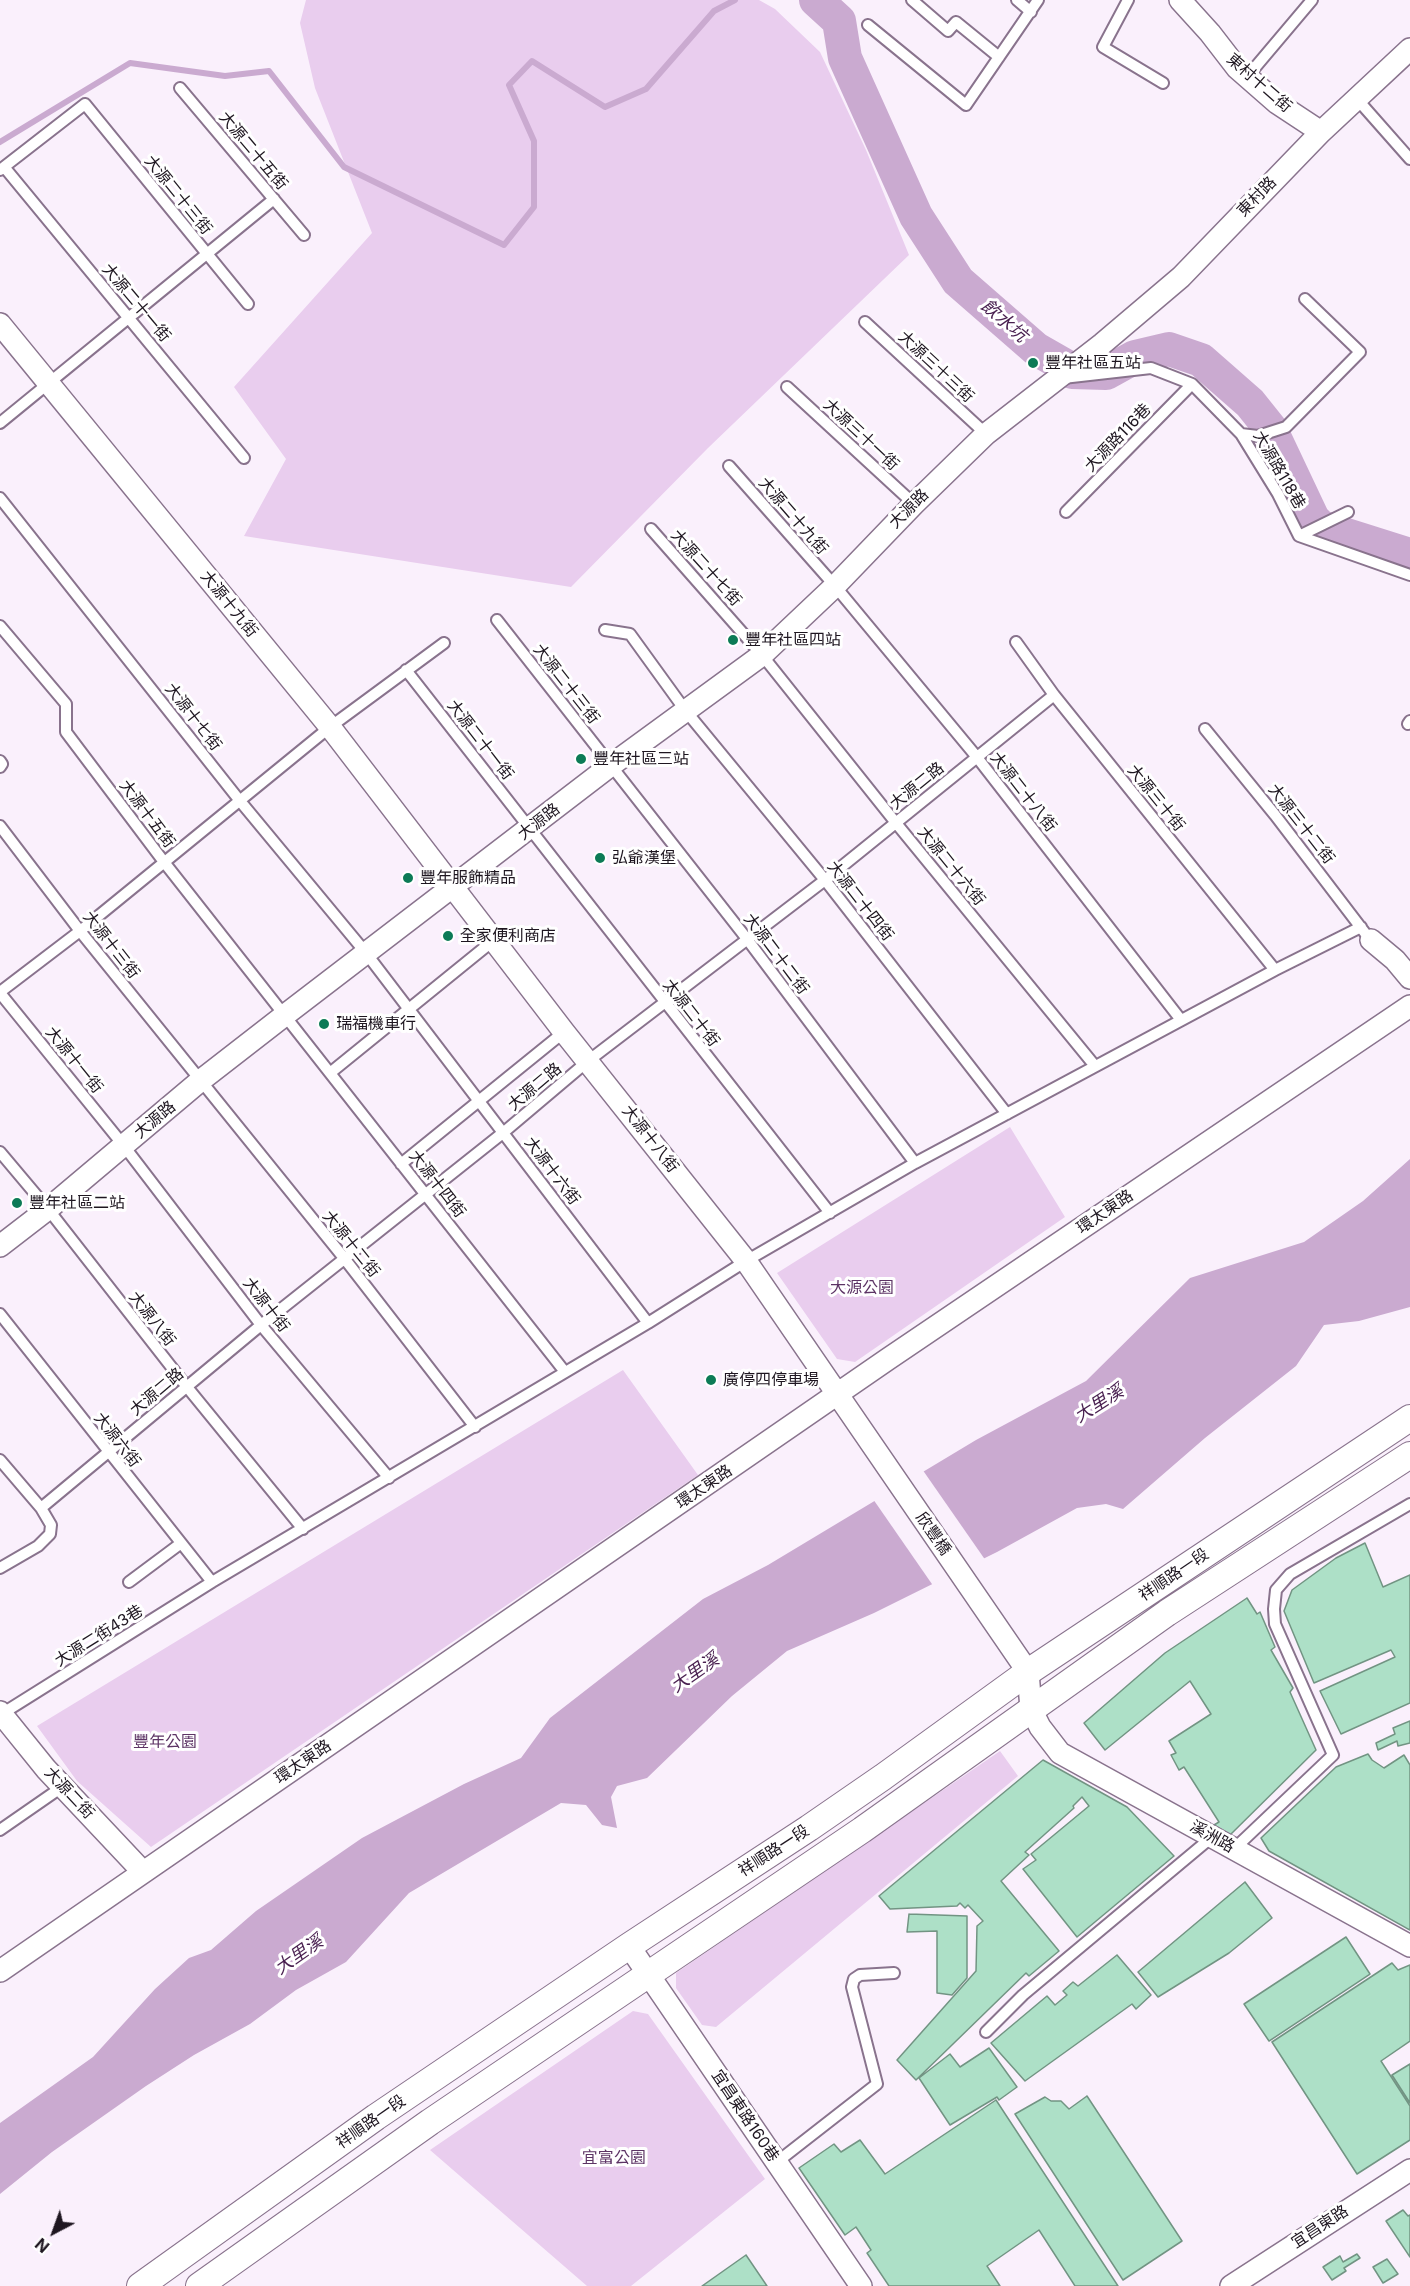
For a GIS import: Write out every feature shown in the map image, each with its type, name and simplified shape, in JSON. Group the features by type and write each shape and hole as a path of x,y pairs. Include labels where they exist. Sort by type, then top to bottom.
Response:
{"street":[{"name":"東村十二街","path":"1180,0 1237,68 1277,103 1321,132"},
{"name":"東村路","path":"1059,378 1181,277 1321,132 1410,49"},
{"name":"大源十九街","path":"0,324 330,727 453,888"},
{"name":"大源路","path":"0,1246 48,1209 200,1081 285,1015 610,766 762,655 835,586 986,434 1059,378"},
{"name":"大源十八街","path":"453,888 746,1261 837,1396"},
{"path":"1366,933 1395,960 1410,978"},
{"name":"環太東路","path":"0,1971 906,1347 1410,1005"},
{"name":"欣豐橋","path":"837,1396 1028,1672"},
{"name":"祥順路一段","path":"140,2286 376,2117 884,1777 1028,1672 1410,1418"},
{"name":"祥順路一段","path":"199,2286 430,2122 845,1842 1167,1613 1410,1455"},
{"path":"1028,1672 1031,1709"},
{"name":"溪洲路","path":"1031,1709 1040,1727 1060,1753 1410,1946"},
{"name":"大源二街","path":"0,1714 62,1787 143,1872"},
{"name":"宜昌東路160巷","path":"630,1946 861,2286"},
{"name":"宜昌東路","path":"1231,2286 1410,2170"}],"lane":[{"path":"912,0 948,31 956,22 999,57"},
{"path":"1017,0 1031,12"},
{"path":"868,25 966,105 1038,0"},
{"path":"1128,0 1103,47 1163,83"},
{"path":"1247,77 1312,0"},
{"name":"大源二十五街","path":"180,88 304,235"},
{"path":"1357,99 1410,159"},
{"name":"大源二十三街","path":"2,169 85,104 248,304"},
{"name":"大源二十一街","path":"2,169 244,458"},
{"path":"0,423 274,199"},
{"path":"1241,434 1258,436 1286,427 1360,352 1305,299"},
{"name":"大源三十三街","path":"865,322 986,434"},
{"name":"大源路118巷","path":"1059,378 1151,368 1192,384 1241,434 1278,494 1299,537"},
{"name":"大源路116巷","path":"1066,512 1192,384"},
{"name":"大源三十一街","path":"787,387 914,504"},
{"name":"大源二十九街","path":"729,466 835,586"},
{"name":"大源十七街","path":"0,498 240,801 366,953"},
{"path":"1299,537 1348,512"},
{"name":"大源二十七街","path":"651,529 762,655"},
{"path":"1299,537 1410,576"},
{"name":"大源二十八街","path":"835,586 976,756 1181,1020"},
{"name":"大源二十三街","path":"497,620 610,766"},
{"name":"大源十五街","path":"0,626 66,704 66,732 164,862 285,1015"},
{"path":"605,630 630,634 686,710"},
{"name":"大源三十街","path":"1016,642 1054,695 1275,970"},
{"path":"0,992 80,931 330,727 444,643"},
{"name":"大源二十六街","path":"762,655 1095,1066"},
{"name":"大源二十一街","path":"406,670 531,828"},
{"name":"大源二路","path":"41,1508 261,1325 504,1132 588,1061 825,880 1054,695"},
{"name":"大源二十四街","path":"686,710 825,880 1007,1114"},
{"name":"大源三十二街","path":"1205,729 1366,933"},
{"path":"0,761 2,764 0,767"},
{"name":"大源二十二街","path":"610,766 747,939 915,1163"},
{"name":"大源十三街","path":"0,826 80,931 200,1081"},
{"name":"太源二十街","path":"531,828 664,1003 830,1213"},
{"name":"大源二街43巷","path":"0,1714 212,1582 475,1427 746,1261 915,1163 1275,970 1366,933"},
{"path":"330,1073 494,940"},
{"name":"大源十六街","path":"366,953 648,1323"},
{"name":"大源十一街","path":"0,992 124,1146"},
{"name":"大源十四街","path":"285,1015 565,1372"},
{"path":"401,1164 564,1032"},
{"name":"大源十二街","path":"200,1081 344,1258 475,1427"},
{"name":"大源十街","path":"124,1146 261,1325 389,1478"},
{"name":"大源八街","path":"0,1152 303,1529"},
{"name":"大源六街","path":"0,1314 212,1582"},
{"path":"0,1460 41,1508 51,1525 50,1534 38,1546 0,1568"},
{"path":"1234,1849 1333,1755 1275,1624 1276,1590 1290,1574 1410,1504"},
{"path":"129,1582 180,1544"},
{"path":"0,1830 62,1787"},
{"path":"986,2032 1023,1995 1212,1837"},
{"path":"777,2162 877,2084 852,1987 854,1979 860,1975 894,1973"}],"green space":[{"path":"306,0 759,0 775,9 820,52 866,150 909,255 708,448 571,587 244,536 286,459 234,387 372,233 315,88 300,23"},
{"name":"大源公園","path":"1010,1127 1065,1217 855,1362 837,1359 777,1273"},
{"name":"豐年公園","path":"623,1370 698,1475 151,1847 77,1781 37,1726"},
{"path":"1000,1751 1018,1776 716,2027 702,2025 676,1988 676,1973"},
{"name":"宜富公園","path":"633,2011 648,2014 765,2179 631,2286 587,2286 430,2150"}],"water":[{"name":"大里溪","path":"1410,1159 1410,1307 1359,1321 1324,1325 1296,1366 1205,1438 1123,1509 1106,1504 1077,1508 997,1552 874,1613 787,1651 732,1696 647,1778 617,1786 611,1797 617,1828 602,1825 586,1805 561,1803 409,1893 346,1962 296,1990 250,2024 194,2055 146,2086 52,2152 0,2194 0,2123 93,2057 155,1989 189,1958 211,1950 256,1911 362,1838 464,1784 521,1758 550,1718 703,1599 768,1565 976,1440 1086,1381 1190,1278 1304,1242 1363,1201"}],"pier":[{"path":"922,1469 986,1561 934,1587 873,1499"}],"building":[{"path":"1365,1543 1383,1587 1410,1575 1410,1703 1341,1734 1320,1691 1395,1657 1391,1650 1314,1683 1284,1611 1292,1590 1336,1558"},
{"path":"1247,1598 1257,1614 1260,1612 1275,1647 1271,1650 1293,1688 1290,1692 1316,1750 1230,1835 1214,1825 1219,1822 1184,1767 1179,1770 1171,1755 1176,1753 1169,1741 1211,1714 1190,1681 1105,1750 1084,1723 1165,1653"},
{"path":"1410,1721 1410,1743 1398,1746 1397,1741 1378,1750 1376,1743 1395,1734 1393,1728"},
{"path":"1368,1754 1372,1760 1384,1768 1404,1755 1410,1765 1410,1930 1269,1851 1261,1838 1336,1767"},
{"path":"1043,1760 1127,1807 1174,1856 1077,1937 1023,1869 1036,1860 1031,1854 1089,1806 1082,1797 1073,1806 1074,1808 1025,1852 1029,1855 1001,1881 1059,1951 1029,1976 1026,1973 916,2080 897,2060 976,1971 977,1926 983,1921 968,1905 965,1908 960,1903 957,1906 890,1909 879,1896"},
{"path":"1245,1882 1272,1918 1229,1953 1158,1997 1138,1972"},
{"path":"909,1914 967,1916 967,1978 952,1995 937,1993 937,1931 907,1932"},
{"path":"1346,1937 1370,1974 1269,2041 1244,2004"},
{"path":"1117,1955 1151,1995 1136,2009 1132,2004 1025,2081 991,2043 1047,1996 1055,2005 1067,1995 1063,1991 1073,1982 1078,1986"},
{"path":"1392,1963 1398,1970 1410,1965 1410,2041 1381,2061 1410,2106 1410,2140 1357,2174 1272,2042"},
{"path":"989,2048 1017,2087 999,2100 997,2097 950,2125 919,2078 950,2054 960,2067"},
{"path":"1410,2064 1410,2103 1392,2075"},
{"path":"1087,2096 1182,2241 1123,2280 1015,2114 1045,2097 1051,2101 1061,2101 1069,2109"},
{"path":"996,2100 1118,2286 1075,2286 1039,2230 987,2266 1000,2286 889,2286 867,2253 871,2250 856,2227 845,2235 799,2168 834,2144 841,2152 860,2140 885,2174"},
{"path":"1403,2210 1408,2216 1410,2215 1410,2257 1386,2221"},
{"path":"1357,2254 1360,2258 1344,2268 1346,2271 1332,2280 1323,2267 1340,2256 1343,2262"},
{"path":"746,2255 767,2286 702,2286"},
{"path":"1387,2259 1398,2274 1383,2283 1373,2267"}],"waterway":[{"path":"0,142 130,63 225,76 269,71 344,167 504,245 534,207 534,141 509,85 532,61 605,107 646,89 714,11 735,0"},
{"name":"飲水坑","path":"816,0 839,21 845,58 916,216 958,281 1036,349 1072,372 1106,373 1135,357 1169,349 1201,360 1250,403 1270,428 1313,519 1321,527 1410,555"}],"place":[{"name":"豐年社區五站","path":"1033,363"},
{"name":"豐年社區四站","path":"733,640"},
{"name":"豐年社區三站","path":"581,759"},
{"name":"弘爺漢堡","path":"600,858"},
{"name":"豐年服飾精品","path":"408,878"},
{"name":"全家便利商店","path":"448,936"},
{"name":"瑞福機車行","path":"324,1024"},
{"name":"豐年社區二站","path":"17,1203"},
{"name":"廣停四停車場","path":"711,1380"}]}
